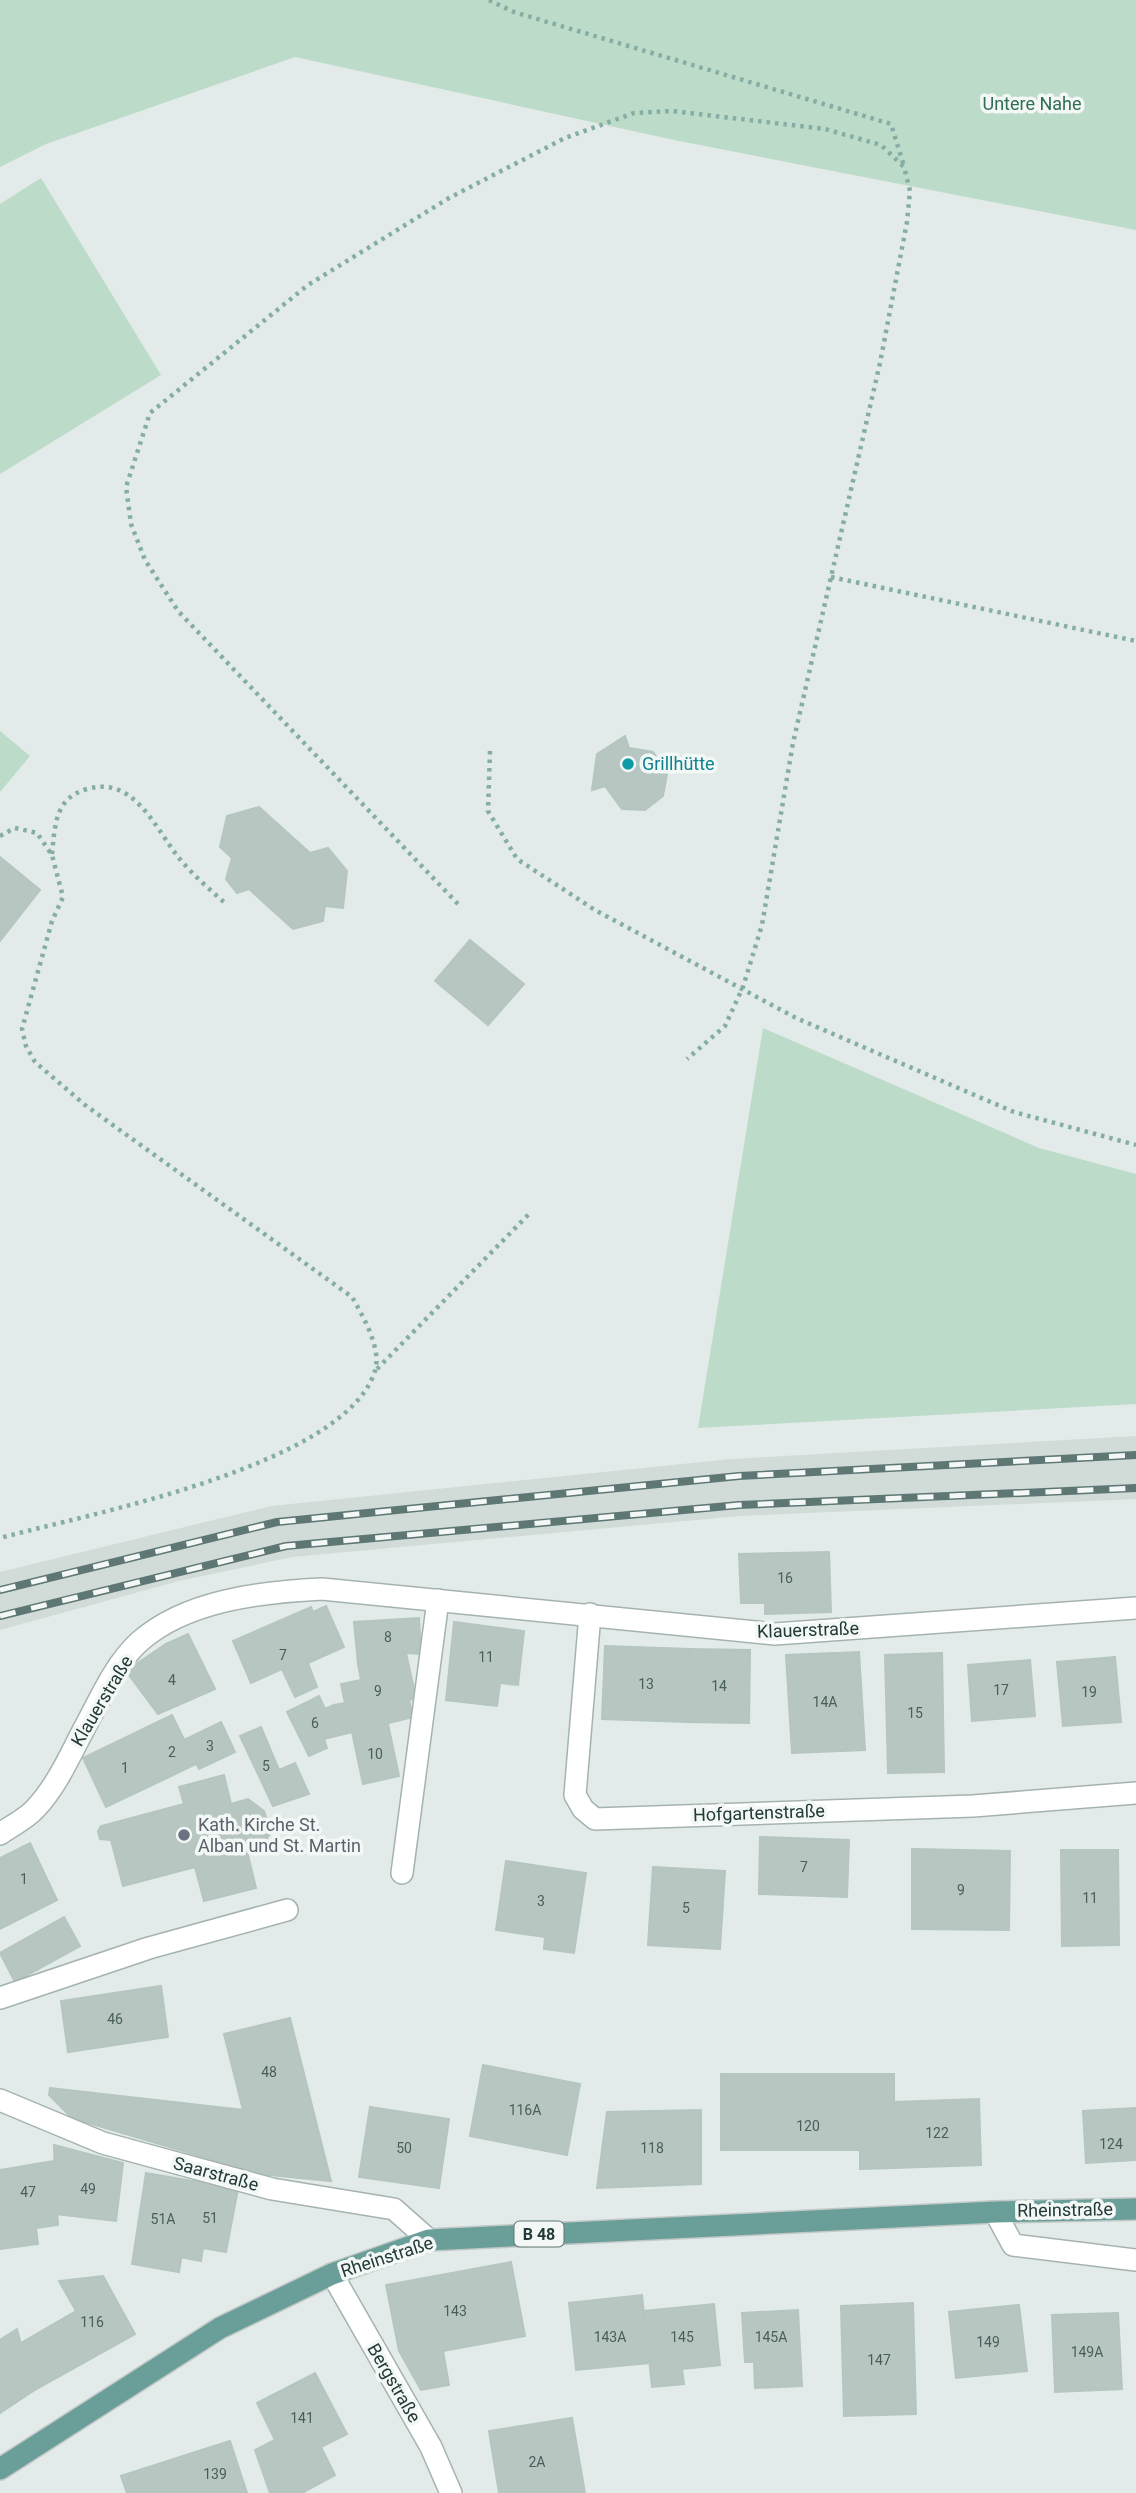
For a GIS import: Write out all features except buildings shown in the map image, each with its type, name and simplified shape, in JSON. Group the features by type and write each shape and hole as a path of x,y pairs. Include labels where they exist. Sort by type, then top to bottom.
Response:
{"main road":[{"name":"Rheinstraße","path":"0,2469 220,2328 332,2274 429,2240 995,2212 1136,2209"}],"street":[{"name":"Klauerstraße","path":"0,1834 34,1811 58,1778 124,1659 139,1642 158,1629 202,1608 285,1591 322,1590 438,1600 775,1634 1136,1608"},
{"path":"402,1872 438,1600"},
{"name":"Hofgartenstraße","path":"590,1614 575,1795 583,1810 595,1819 973,1807 1136,1793"},
{"path":"0,1998 149,1948 287,1910"},
{"name":"Saarstraße","path":"0,2100 116,2146 272,2189 394,2210 429,2240"},
{"name":"Rheinstraße","path":"995,2212 1013,2245 1136,2259"},
{"name":"Bergstraße","path":"332,2274 430,2447 452,2493"}],"path":[{"path":"489,0 514,12 891,124 910,191 907,222 880,363 793,743 762,925 743,986 724,1026 687,1059"},
{"path":"458,904 178,611 145,560 131,524 126,487 150,413 308,285 449,198 597,125 634,113 672,111 825,129 881,145 904,167"},
{"path":"831,577 1136,641"},
{"path":"490,751 488,811 517,859 595,910 743,986 796,1018 1014,1112 1136,1145"},
{"path":"52,855 59,808 72,794 96,786 113,787 126,792 139,804 179,858 225,903"},
{"path":"0,836 15,828 37,833 52,855 63,897 52,921 22,1029 26,1046 35,1062 85,1105 352,1297 371,1329 376,1370"},
{"path":"0,1538 211,1481 297,1447 356,1404 376,1370 528,1214"}],"shaded area":[{"path":"1136,1436 1136,1499 740,1516 292,1557 179,1581 0,1630 0,1572 271,1506 731,1459"}],"green space":[{"name":"Untere Nahe","path":"0,0 1136,0 1136,230 674,140 295,57 46,144 0,167"},
{"path":"41,178 161,375 0,474 0,204"},
{"path":"0,731 30,756 0,792"},
{"path":"763,1028 1039,1148 1136,1174 1136,1404 698,1428"}],"railway":[{"path":"0,1590 277,1522 739,1476 1136,1455"},
{"path":"0,1616 286,1546 739,1505 1136,1488"}],"place":[{"name":"Grillhütte","path":"628,764"},
{"name":"Kath. Kirche St. Alban und St. Martin","path":"184,1835"}]}
